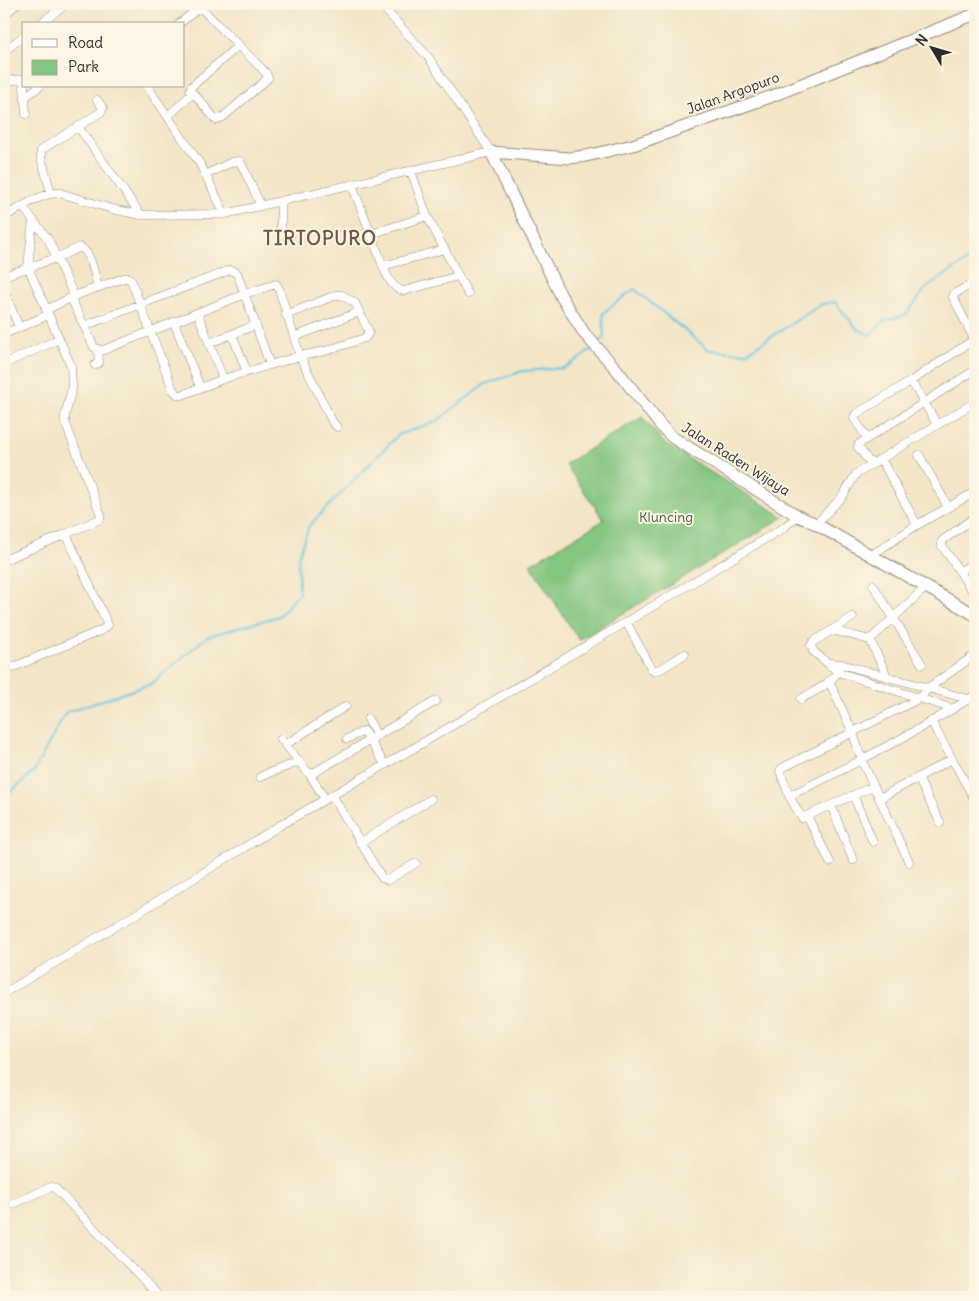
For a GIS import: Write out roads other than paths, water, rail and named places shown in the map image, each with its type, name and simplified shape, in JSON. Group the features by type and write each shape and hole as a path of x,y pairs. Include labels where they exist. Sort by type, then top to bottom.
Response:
{"highway":[{"name":"Jalan Argopuro","path":"491,152 569,158 632,145 770,96 975,14"},
{"name":"Jalan Raden Wijaya","path":"491,152 560,296 584,333 672,437 798,516 816,524 975,615"}],"street":[{"path":"4,14 17,4"},
{"path":"44,22 66,4"},
{"path":"4,217 52,193 60,193 112,209 141,215 225,214 491,152 429,58 380,4"},
{"path":"181,22 200,5 239,45 266,73 268,78 220,119 213,118 195,95 192,94 191,87 239,45"},
{"path":"4,49 22,38"},
{"path":"4,81 22,79"},
{"path":"24,88 26,114"},
{"path":"25,97 37,88"},
{"path":"148,88 205,175 225,214"},
{"path":"168,116 192,94"},
{"path":"52,193 41,152 44,148 79,128 102,111 98,100"},
{"path":"79,128 141,215"},
{"path":"205,175 232,162 240,161 261,206"},
{"path":"411,171 427,216 468,294"},
{"path":"352,185 391,283 399,290 404,291 458,276"},
{"path":"281,234 282,201"},
{"path":"23,207 48,238 84,326 98,350 99,363 95,365"},
{"path":"370,234 427,216"},
{"path":"4,560 97,520 101,515 65,422 72,383 71,366 28,267 33,220"},
{"path":"4,276 83,248 90,259 98,287"},
{"path":"384,266 445,249"},
{"path":"84,326 230,270 237,273 270,365"},
{"path":"4,334 47,313 72,297 124,278 129,278 175,393 180,396 223,379 300,356 325,351 366,337 370,330 355,303 342,295 336,295 286,315"},
{"path":"98,350 101,351 245,294 276,284 300,356 333,424 337,427"},
{"path":"867,438 854,418 856,414 975,340 953,297 954,294 974,285"},
{"path":"4,290 19,327"},
{"path":"294,337 359,312"},
{"path":"198,314 223,379"},
{"path":"174,322 200,387"},
{"path":"209,343 256,325"},
{"path":"232,334 247,372"},
{"path":"4,364 59,339"},
{"path":"871,464 858,447 859,444 975,370"},
{"path":"911,381 937,424"},
{"path":"816,524 842,497 856,474 975,402"},
{"path":"918,455 948,507"},
{"path":"880,459 917,525"},
{"path":"870,556 917,525 975,492"},
{"path":"4,994 328,797 783,528 798,516"},
{"path":"975,517 942,541 942,546 971,589 975,592"},
{"path":"4,670 108,626 66,534"},
{"path":"960,572 975,561"},
{"path":"874,585 922,664"},
{"path":"870,640 926,587"},
{"path":"853,616 813,642 811,646 813,651 838,672 953,709"},
{"path":"626,622 653,671 660,669 685,654"},
{"path":"832,630 870,640 887,676"},
{"path":"874,786 801,818 789,796 780,772 781,768 920,698 928,688 975,655"},
{"path":"829,663 841,664 928,688 972,697"},
{"path":"801,699 829,681 838,672 841,664"},
{"path":"829,681 853,733 862,761 909,862"},
{"path":"789,796 862,761 972,697"},
{"path":"310,774 436,701"},
{"path":"346,706 283,742 328,797 384,880 388,880 416,864"},
{"path":"368,719 385,765"},
{"path":"931,721 975,800"},
{"path":"347,739 363,731 374,738"},
{"path":"880,798 952,759"},
{"path":"260,777 271,771 282,770 299,761"},
{"path":"918,778 940,822"},
{"path":"853,795 873,842"},
{"path":"360,843 432,799"},
{"path":"831,805 854,860"},
{"path":"807,816 830,862"},
{"path":"4,1208 51,1187 54,1188 160,1297"}],"waterway":[{"path":"598,343 604,338 603,313 634,289 709,350 746,353 822,304 835,302 857,329 870,335 884,321 906,315 925,289 975,255"},
{"path":"4,788 11,792 34,771 66,712 151,684 208,636 279,616 299,593 298,558 309,526 398,435 437,421 485,384 523,371 564,368 593,348"}],"district":[{"name":"TIRTOPURO","path":"320,238"}],"park label":[{"name":"Kluncing","path":"666,517"}]}
